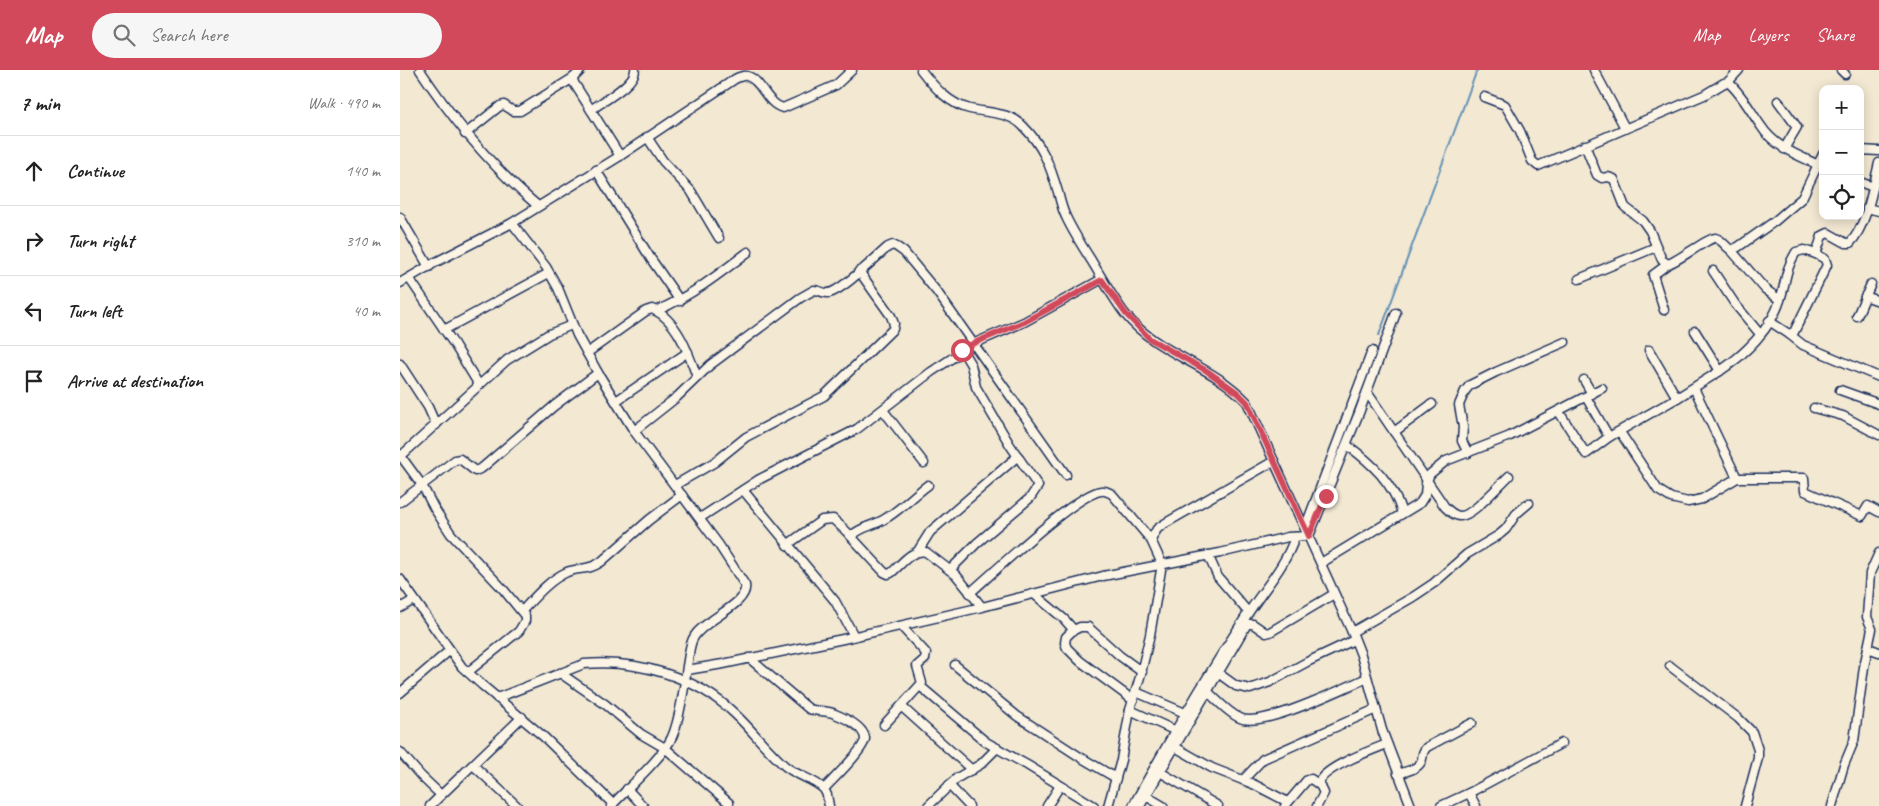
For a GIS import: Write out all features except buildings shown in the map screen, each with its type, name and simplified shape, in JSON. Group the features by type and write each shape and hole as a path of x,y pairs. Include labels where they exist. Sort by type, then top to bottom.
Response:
{"street":[{"path":"420,70 465,134 507,178 538,206"},
{"path":"465,134 500,106 504,105 513,111 520,111 573,78 581,70"},
{"path":"591,110 629,83 635,76 635,70"},
{"path":"400,284 512,223 620,156 728,84 744,76 753,80 773,104 783,108 836,85 852,70"},
{"path":"1594,70 1625,128"},
{"path":"1484,97 1505,105 1520,132 1532,161 1536,165 1704,95 1728,82 1739,70"},
{"path":"923,71 938,91 958,105 1012,118 1031,133 1046,155 1065,216 1102,280 1126,314 1150,339 1207,371 1238,393 1247,402 1361,655 1387,744 1411,806"},
{"path":"573,78 574,83 620,156"},
{"path":"1728,82 1755,116 1762,128 1784,149 1819,166"},
{"path":"1778,101 1798,127 1784,149"},
{"path":"647,137 663,161 695,197 720,238"},
{"path":"1586,145 1597,175 1602,178 1611,177 1614,179 1623,205 1627,210 1644,221 1662,260 1668,264"},
{"path":"1864,150 1879,151"},
{"path":"1816,254 1822,236 1828,234 1846,244 1850,243 1857,234 1867,208 1879,163"},
{"path":"1731,250 1746,242 1799,202 1819,168"},
{"path":"596,170 651,259 680,301"},
{"path":"1864,184 1873,187"},
{"path":"1867,208 1879,211"},
{"path":"400,217 429,267"},
{"path":"400,579 450,650 468,672 522,717 612,805 672,738 692,639 707,622 736,602 745,593 745,585 720,545 634,430 598,372 572,325 558,288 512,223"},
{"path":"1664,310 1653,275 1712,238 1719,240 1731,250 1766,289 1780,300"},
{"path":"634,430 677,397 697,377 736,345 809,292 819,290 826,293 830,292 859,272 888,246 893,245 897,246 912,261 937,292 1066,475"},
{"path":"1579,279 1656,247"},
{"path":"1559,412 1586,454 1609,437 1720,371 1760,334 1769,322 1780,300 1786,274 1796,252 1804,250 1825,259 1827,265 1794,332 1789,334"},
{"path":"656,311 680,301 704,286 748,252"},
{"path":"1713,271 1732,300 1760,334"},
{"path":"675,485 715,462 746,437 824,396 893,330 894,324 891,316 859,272"},
{"path":"444,330 549,273"},
{"path":"409,278 479,385"},
{"path":"700,518 766,475 848,435 962,350 1024,322 1102,280"},
{"path":"1857,316 1871,284"},
{"path":"1865,296 1879,301"},
{"path":"587,353 646,310 652,309 680,336 697,377"},
{"path":"1309,536 1347,445 1396,313"},
{"path":"1769,322 1803,345 1879,377"},
{"path":"468,672 519,631 526,621 525,616 450,534 422,485 400,456 507,360 549,334 572,325"},
{"path":"1695,331 1720,371"},
{"path":"1468,453 1461,437 1463,427 1459,405 1470,385 1565,342"},
{"path":"950,570 976,543 1020,507 1037,489 1037,481 1018,456 976,387 971,365 962,350"},
{"path":"1649,350 1677,398"},
{"path":"1305,528 1372,351"},
{"path":"616,401 688,352"},
{"path":"400,364 428,407 436,424"},
{"path":"401,500 458,459 475,471 482,468 554,406 598,372"},
{"path":"1584,380 1609,437"},
{"path":"1320,563 1424,499 1427,479 1434,469 1446,461 1510,436 1602,388"},
{"path":"1694,388 1737,478"},
{"path":"1840,390 1879,404"},
{"path":"1367,392 1445,507 1456,515 1460,516 1472,511 1509,476"},
{"path":"1394,432 1432,404"},
{"path":"1814,408 1843,416 1879,434"},
{"path":"883,410 924,463"},
{"path":"1620,432 1658,490 1671,498 1688,502 1702,498 1737,478 1804,478 1805,491 1862,516 1868,506 1879,512"},
{"path":"1347,445 1375,467 1391,488 1402,514"},
{"path":"787,545 814,525 828,519 833,519 877,567 888,574 918,551 930,532 1018,456"},
{"path":"1151,540 1157,529 1164,524 1274,461"},
{"path":"850,536 860,528 889,516 928,485"},
{"path":"743,490 834,602 854,636"},
{"path":"970,593 1079,501 1099,491 1104,490 1112,494 1151,540 1162,564 1142,672 1130,710 1124,748 1108,806"},
{"path":"522,611 560,576 573,570 593,567 601,562 649,520 682,495"},
{"path":"1218,674 1236,686 1250,689 1270,682 1353,636 1434,583 1467,554 1499,535 1506,529 1516,514 1529,503"},
{"path":"687,670 901,626 1103,576 1295,537 1309,536"},
{"path":"1133,806 1248,612 1282,565 1295,537"},
{"path":"918,551 932,555 950,570 982,607"},
{"path":"1832,806 1844,765 1854,741 1868,648 1875,628 1867,617 1870,573 1879,554"},
{"path":"1208,555 1218,577 1248,612"},
{"path":"1034,594 1069,623 1072,631"},
{"path":"1140,806 1247,624 1253,624 1266,633 1270,632 1334,594"},
{"path":"400,608 414,600"},
{"path":"884,725 920,686 922,680 917,666 926,653 901,626"},
{"path":"1142,672 1120,656 1088,627 1080,627 1066,637 1065,643 1067,648 1086,665 1134,696 1186,714"},
{"path":"1868,648 1879,652"},
{"path":"400,693 450,650"},
{"path":"749,658 809,709 833,713 842,717 856,726 864,736 865,740 860,750 824,788"},
{"path":"497,698 584,664 610,664 648,669 685,680 735,713 769,752 791,771 808,778 824,788 828,795 829,806"},
{"path":"955,665 1017,716 1116,778"},
{"path":"1670,666 1738,718 1752,732 1758,750 1758,758 1745,806"},
{"path":"560,673 605,704 641,734 665,748 729,803"},
{"path":"1207,691 1240,719 1256,720 1290,710 1367,678"},
{"path":"920,686 976,735 1094,806"},
{"path":"901,706 972,770"},
{"path":"1242,780 1262,759 1376,709"},
{"path":"1130,710 1176,731"},
{"path":"430,806 522,717"},
{"path":"1398,774 1412,770 1420,764 1424,750 1427,747 1472,723"},
{"path":"1441,806 1562,743"},
{"path":"1320,786 1320,778 1327,772 1387,744"},
{"path":"1175,746 1212,768 1269,791 1287,804 1307,780 1311,779 1320,786 1324,793 1317,806"},
{"path":"928,806 957,778 981,764 997,748"},
{"path":"400,752 441,795"},
{"path":"473,765 517,806"},
{"path":"1160,772 1218,806"},
{"path":"949,786 969,806"},
{"path":"1047,806 1060,786"},
{"path":"627,789 643,806"},
{"path":"1469,793 1476,806"},
{"path":"1146,796 1163,806"}],"waterway":[{"path":"1379,335 1477,70"}],"route":[{"path":"962,350 1024,322 1102,280 1139,330 1150,339 1221,380 1247,402 1309,536 1326,496"}]}
